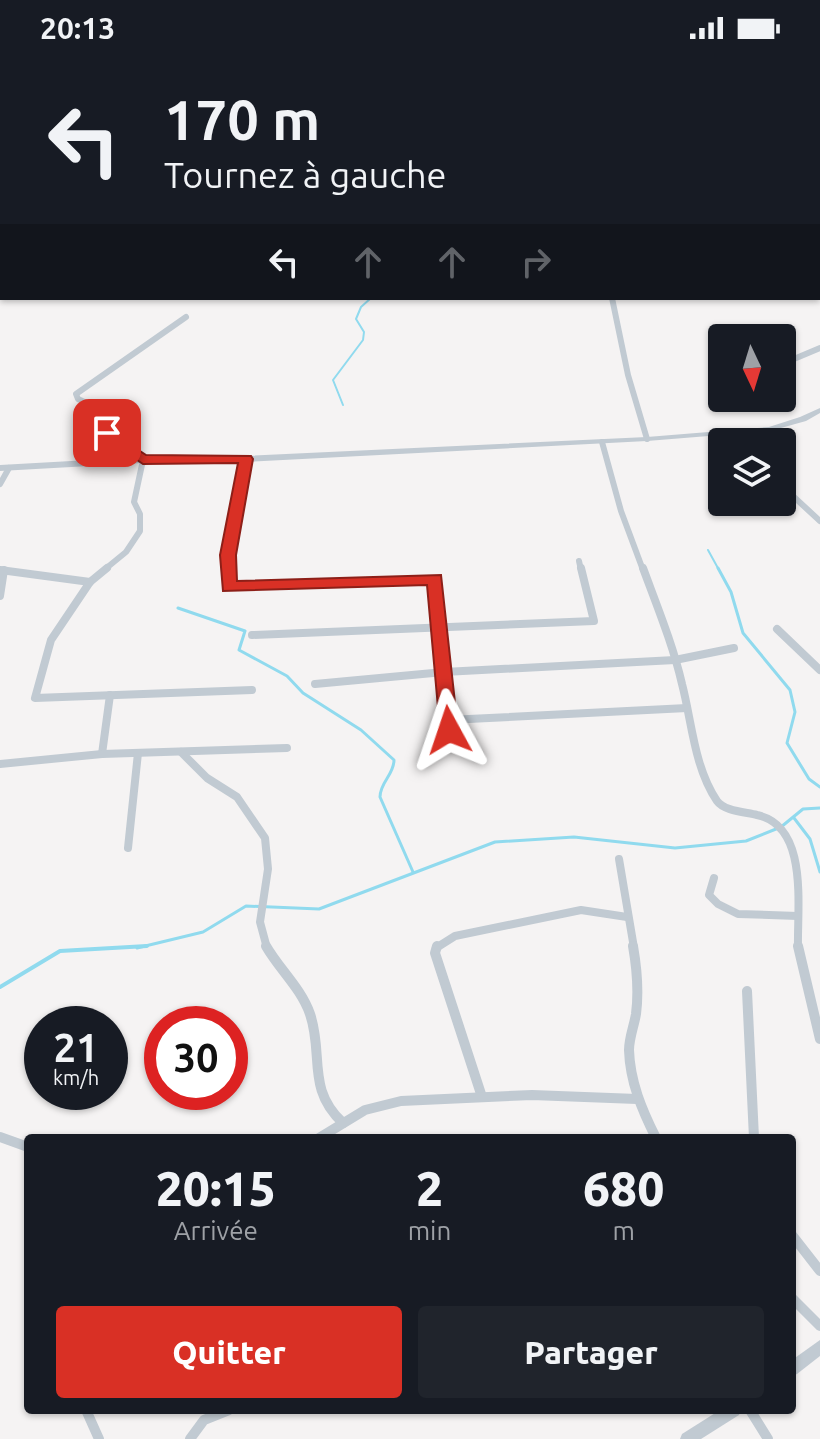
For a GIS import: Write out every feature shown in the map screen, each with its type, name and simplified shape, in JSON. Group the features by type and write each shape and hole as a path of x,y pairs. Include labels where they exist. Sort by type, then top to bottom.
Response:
{"street":[{"path":"612,300 628,375 647,439"},
{"path":"143,460 107,433 95,407 78,399 76,394 186,317"},
{"path":"796,358 820,348"},
{"path":"773,428 820,410"},
{"path":"0,484 4,468 602,442 708,433"},
{"path":"602,442 621,511 675,660 697,755 717,801 723,807 772,818 787,833 797,873 801,970 820,1039"},
{"path":"246,459 228,555 229,587 435,579 449,725 687,708"},
{"path":"143,460 134,502 140,514 140,531 126,552 90,582 51,640 35,698 252,690"},
{"path":"796,499 820,521"},
{"path":"252,635 594,621 579,561"},
{"path":"0,596 2,570 90,582"},
{"path":"777,629 820,670"},
{"path":"315,684 444,672 675,660 734,648"},
{"path":"102,754 110,695"},
{"path":"0,764 102,754 287,748"},
{"path":"181,752 209,780 233,793 264,836 270,865 260,922 264,940 309,1011 317,1052 318,1090 325,1108 343,1123"},
{"path":"128,848 138,753"},
{"path":"619,859 638,974 636,1012 629,1047 637,1099 654,1134"},
{"path":"714,878 709,895 714,902 729,910 738,914 798,916"},
{"path":"482,1097 435,953 437,945 455,936 581,910 627,917"},
{"path":"747,991 754,1134"},
{"path":"325,1134 365,1110 401,1101 532,1095 637,1099"},
{"path":"0,1137 24,1147"},
{"path":"796,1240 820,1271"},
{"path":"796,1302 820,1326"},
{"path":"796,1366 818,1352"},
{"path":"88,1414 99,1439"},
{"path":"190,1439 204,1420 219,1414"},
{"path":"687,1439 704,1434 729,1414"},
{"path":"752,1414 768,1439"}],"waterway":[{"path":"343,405 333,380 363,340 364,332 356,319 361,307 369,300"},
{"path":"708,550 719,570"},
{"path":"718,568 731,592 743,633 790,690 795,712 787,743 809,779 820,787"},
{"path":"178,608 245,631 239,650 287,676 303,693 361,730 394,760 380,797 413,872"},
{"path":"145,946 203,932 246,906 319,909 495,842 574,837 675,848 746,841 781,827 803,809 820,808"},
{"path":"794,818 810,839 820,872"},
{"path":"0,987 60,951 145,946"},
{"path":"137,948 145,946"}],"route":[{"path":"107,433 143,460 246,459 228,555 229,587 435,579 449,730"}]}
